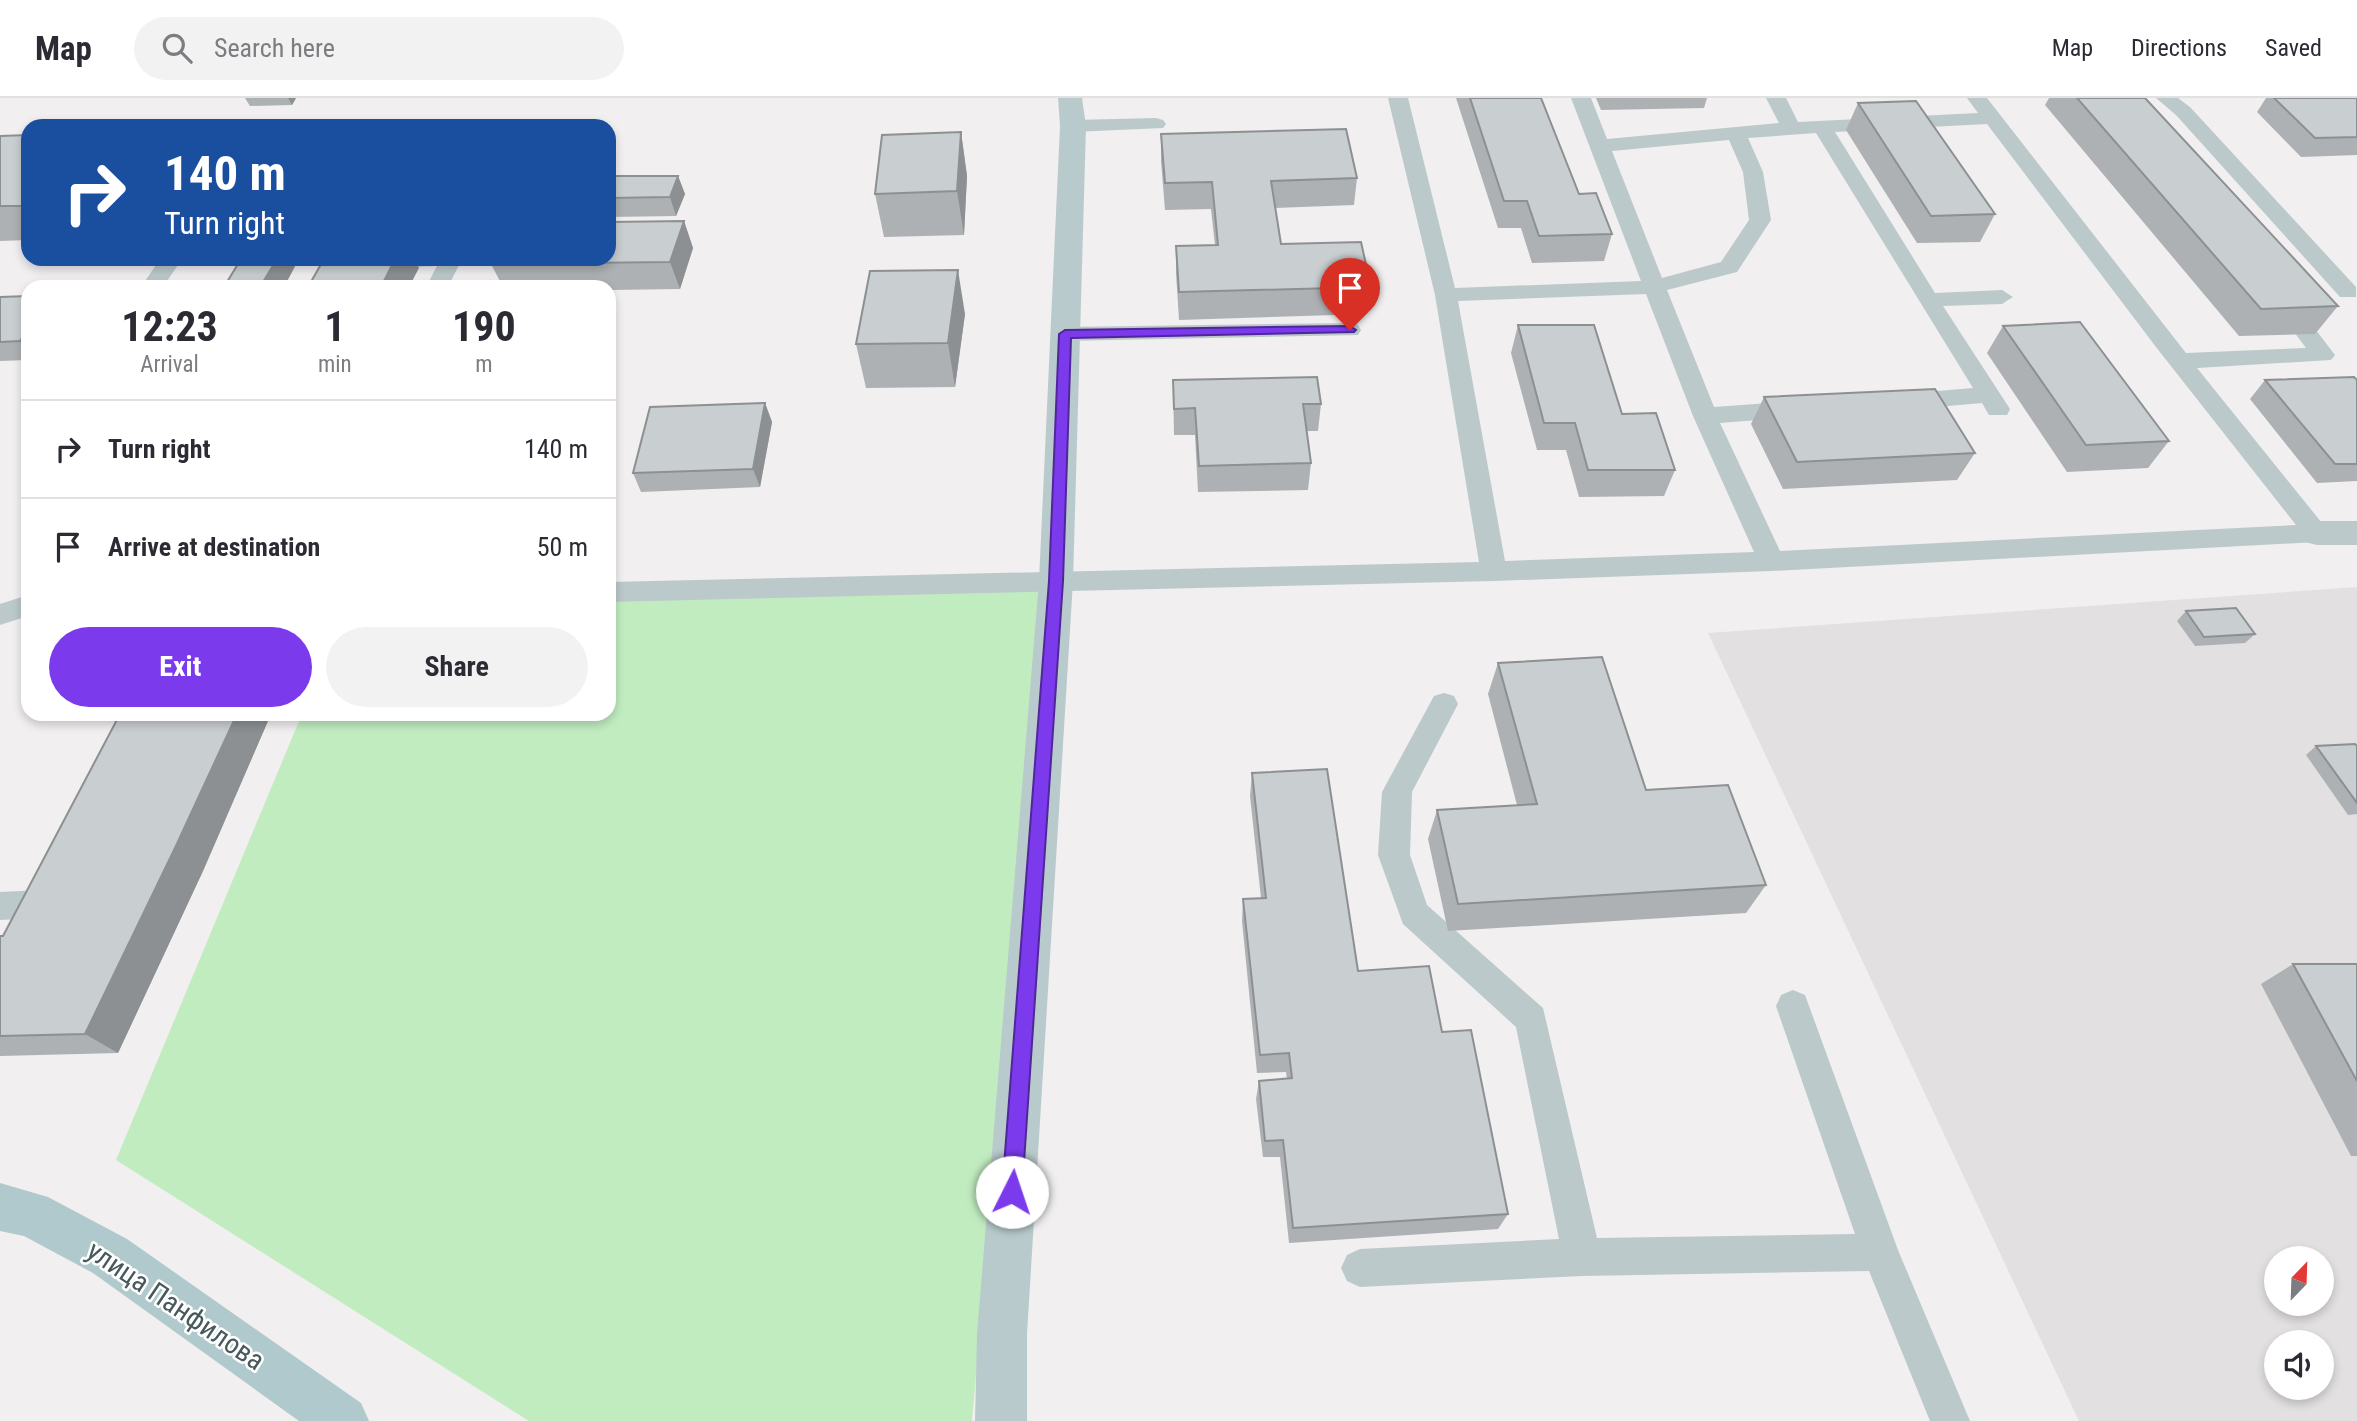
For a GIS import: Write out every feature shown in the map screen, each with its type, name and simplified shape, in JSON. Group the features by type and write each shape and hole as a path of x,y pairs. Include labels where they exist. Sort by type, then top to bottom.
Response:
{"main road":[{"path":"1001,1421 1002,1334 1056,581 1072,112"},
{"name":"улица Панфилова","path":"0,1207 31,1214 110,1256 332,1417"}],"street":[{"path":"2317,533 2357,533"}],"lane":[{"path":"1398,98 1446,295 1494,571"},
{"path":"1581,98 1705,416 1771,561"},
{"path":"1776,98 1791,128"},
{"path":"2166,98 2183,111 2348,292"},
{"path":"1598,146 1985,108 2317,533"},
{"path":"1072,112 1156,124"},
{"path":"1822,126 1994,402 1881,403"},
{"path":"1446,295 1654,286 1729,267 1760,220 1753,172 1735,133"},
{"path":"2181,361 2323,355 2266,280"},
{"path":"1928,300 2002,297"},
{"path":"1065,334 1350,330"},
{"path":"1705,416 1827,407"},
{"path":"616,592 1494,571 1771,561 2317,533"},
{"path":"0,615 21,608"},
{"path":"1444,704 1397,792 1394,855 1414,914 1531,1019 1582,1257"},
{"path":"0,906 42,904"},
{"path":"1793,1006 1880,1252 1950,1421"},
{"path":"1360,1268 1582,1257 1880,1252"}],"shaded area":[{"path":"2357,587 2357,1421 2079,1421 1708,633"}],"green space":[{"path":"1045,586 972,1421 529,1421 116,1160 299,721 616,721 616,597"}],"building":[{"path":"1470,98 1541,98 1579,194 1596,193 1612,234 1539,236 1527,201 1504,201"},
{"path":"2077,98 2145,98 2338,306 2261,309"},
{"path":"2274,98 2357,98 2357,137 2315,138"},
{"path":"1916,101 1995,214 1931,216 1858,103"},
{"path":"1346,129 1357,178 1271,181 1281,244 1361,242 1371,287 1179,292 1176,246 1218,245 1212,182 1165,183 1161,134"},
{"path":"961,132 957,191 875,194 882,135"},
{"path":"21,135 21,206 0,206 0,136"},
{"path":"616,176 678,176 670,197 616,198"},
{"path":"684,221 670,262 616,263 616,222"},
{"path":"237,266 273,266 264,280 228,280"},
{"path":"320,266 392,266 384,280 312,280"},
{"path":"958,270 948,343 856,344 870,271"},
{"path":"21,296 20,341 0,342 0,297"},
{"path":"2080,322 2169,441 2086,445 2003,326"},
{"path":"1518,325 1594,325 1622,414 1656,413 1675,470 1588,470 1575,423 1544,423"},
{"path":"1317,377 1321,404 1303,404 1311,463 1199,466 1195,408 1174,409 1173,380"},
{"path":"2354,377 2357,380 2357,464 2335,464 2265,380"},
{"path":"1935,389 1975,453 1797,462 1764,397"},
{"path":"765,403 753,469 633,473 650,407"},
{"path":"2236,608 2255,634 2204,637 2186,611"},
{"path":"1602,657 1646,790 1728,785 1766,885 1458,904 1437,810 1537,804 1498,663"},
{"path":"116,721 234,721 85,1034 0,1036 0,936 3,936"},
{"path":"2316,746 2357,746 2357,803"},
{"path":"1327,769 1358,971 1429,966 1442,1032 1471,1030 1508,1214 1293,1228 1283,1140 1265,1141 1259,1081 1292,1078 1289,1053 1260,1055 1243,899 1266,898 1252,773"},
{"path":"2293,964 2357,964 2357,1081"}],"route":[{"path":"1012,1192 1056,581 1065,334 1350,330"}]}
